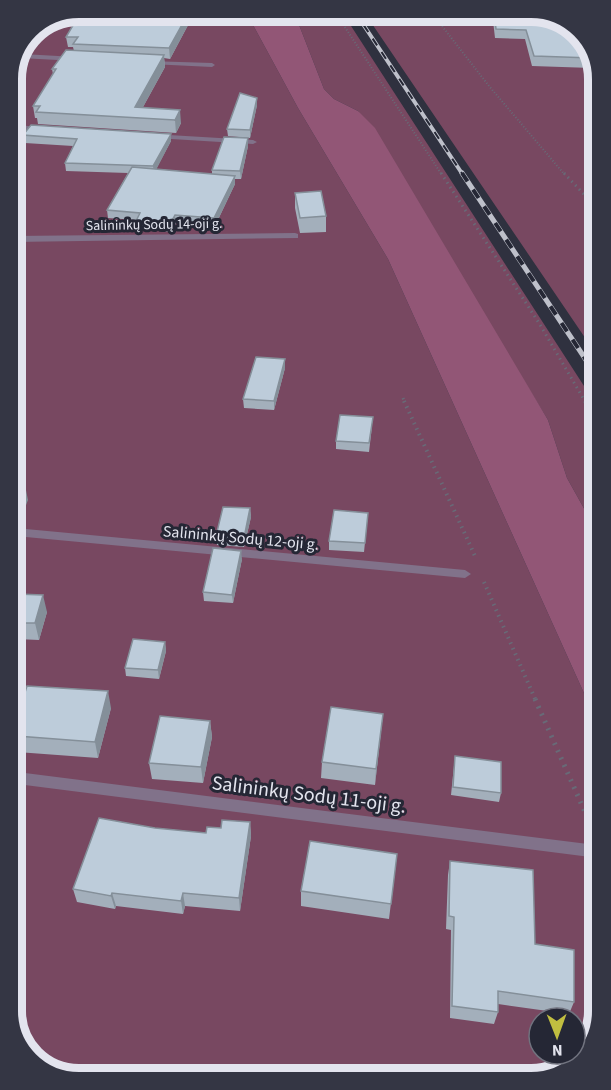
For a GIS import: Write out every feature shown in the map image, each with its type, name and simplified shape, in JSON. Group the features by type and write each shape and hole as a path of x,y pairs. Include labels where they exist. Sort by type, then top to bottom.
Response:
{"street":[{"path":"27,56 80,59"},
{"path":"140,62 212,65"},
{"path":"23,128 58,130"},
{"path":"150,135 253,142"},
{"name":"Salininkų Sodų 14-oji g.","path":"23,239 295,236"},
{"name":"Salininkų Sodų 12-oji g.","path":"23,533 465,574"},
{"name":"Salininkų Sodų 11-oji g.","path":"22,779 588,851"}],"path":[{"path":"342,23 539,323 588,406"},
{"path":"439,23 540,146 588,199"},
{"path":"403,398 474,553 475,562 465,574 483,581 588,817"}],"shaded area":[{"path":"79,22 252,22 298,108 388,259 588,702 588,1018 587,1022 587,1006 527,1006 527,1066 547,1066 532,1068 75,1067 54,1062 48,1058 32,1042 24,1026 22,1011 23,75 27,57 39,39 48,32 57,27"},
{"path":"252,22 298,22 324,89 334,99 358,111 375,128 548,420 567,478 588,516 588,702 388,259 298,108"},
{"path":"298,22 349,23 588,392 588,516 567,478 548,420 358,111 334,99 324,89"},
{"path":"371,23 536,23 557,28 579,48 587,64 588,72 588,342"}],"building":[{"path":"79,22 183,22 169,48 73,44 78,37 66,37 75,23"},
{"path":"495,23 536,23 557,28 574,42 584,58 534,56 526,30 496,29"},
{"path":"66,50 164,55 135,107 180,110 175,120 36,112 40,106 33,106 56,69 52,69"},
{"path":"240,93 257,98 250,130 227,129"},
{"path":"31,125 171,134 153,166 65,163 77,139 23,135"},
{"path":"224,137 248,138 240,171 212,170"},
{"path":"132,167 235,176 214,218 175,215 170,224 136,221 140,213 107,210"},
{"path":"321,191 326,216 300,218 295,193"},
{"path":"256,357 285,359 274,401 243,399"},
{"path":"340,415 373,417 369,443 336,441"},
{"path":"223,507 250,508 244,538 216,536"},
{"path":"334,510 368,513 365,543 329,541"},
{"path":"213,548 241,551 232,595 203,592"},
{"path":"22,594 43,595 35,623 22,623"},
{"path":"133,639 165,642 158,670 125,668"},
{"path":"27,686 108,691 95,742 22,736 22,701"},
{"path":"331,707 383,714 376,769 322,762"},
{"path":"160,716 210,721 201,767 149,763"},
{"path":"455,756 501,762 501,793 453,787"},
{"path":"99,818 155,828 206,833 207,827 221,828 222,820 250,822 239,898 183,893 181,901 112,893 111,896 73,889"},
{"path":"310,841 397,854 391,904 301,891"},
{"path":"450,861 533,870 535,944 574,950 574,1002 498,991 498,1012 452,1006 454,917 449,916"}],"railway":[{"path":"362,23 463,175"},
{"path":"462,173 588,363"}]}
